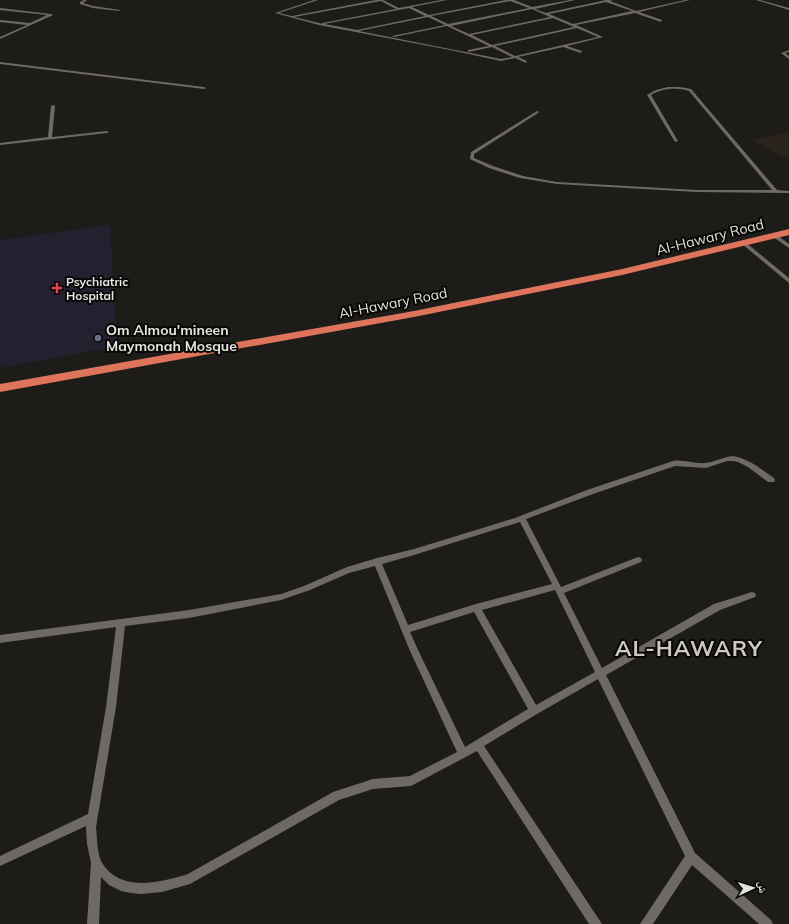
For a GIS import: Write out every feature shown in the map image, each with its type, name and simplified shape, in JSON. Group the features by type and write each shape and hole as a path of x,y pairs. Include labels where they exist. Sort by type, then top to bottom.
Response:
{"highway":[{"name":"Al-Hawary Road","path":"0,380 386,316 629,264 789,226"},
{"name":"Al-Hawary Road","path":"0,388 615,273 789,232"}],"street":[{"path":"86,0 81,3 93,7 119,10"},
{"path":"317,0 276,13 320,24 500,60 515,58 601,37 511,0 354,30"},
{"path":"290,17 381,0 399,9"},
{"path":"320,24 446,0"},
{"path":"390,37 574,0"},
{"path":"545,14 612,0"},
{"path":"573,25 689,0"},
{"path":"757,0 787,9 789,5"},
{"path":"605,1 661,21"},
{"path":"417,2 422,4"},
{"path":"410,7 526,62"},
{"path":"0,9 51,15 0,38"},
{"path":"469,35 555,17"},
{"path":"0,21 31,24"},
{"path":"466,52 578,27"},
{"path":"0,34 7,35"},
{"path":"564,46 581,52"},
{"path":"789,51 783,53 789,58"},
{"path":"0,63 204,88"},
{"path":"676,141 649,95 658,91 683,88 690,90 776,192"},
{"path":"50,139 53,106"},
{"path":"537,112 472,153 472,158 491,167 522,177 557,183 673,190 789,192"},
{"path":"0,144 107,132"},
{"path":"775,236 789,246"},
{"path":"744,243 789,281"},
{"path":"0,639 189,614 281,597 302,590 347,570 414,552 522,518 590,492 675,463 684,462 702,466 728,459 739,460 750,464 771,480"},
{"path":"522,518 690,857 767,924"},
{"path":"405,630 476,608 558,588 638,560"},
{"path":"377,561 405,630 463,754"},
{"path":"96,863 112,880 120,886 133,888 168,886 190,879 337,796 373,784 411,781 463,754 534,711 717,607 752,595"},
{"path":"476,608 534,711"},
{"path":"93,924 96,863 92,844 92,816 111,707 122,623"},
{"path":"478,745 596,924"},
{"path":"0,861 92,816"},
{"path":"646,924 690,857"}],"shaded area":[{"path":"789,132 789,160 752,140"},
{"name":"Psychiatric Hospital","path":"110,225 117,346 0,368 0,240"}],"place":[{"name":"Psychiatric Hospital","path":"57,288"},
{"name":"Om Almou'mineen Maymonah Mosque","path":"98,338"}],"district":[{"name":"AL-HAWARY","path":"689,648"}]}
